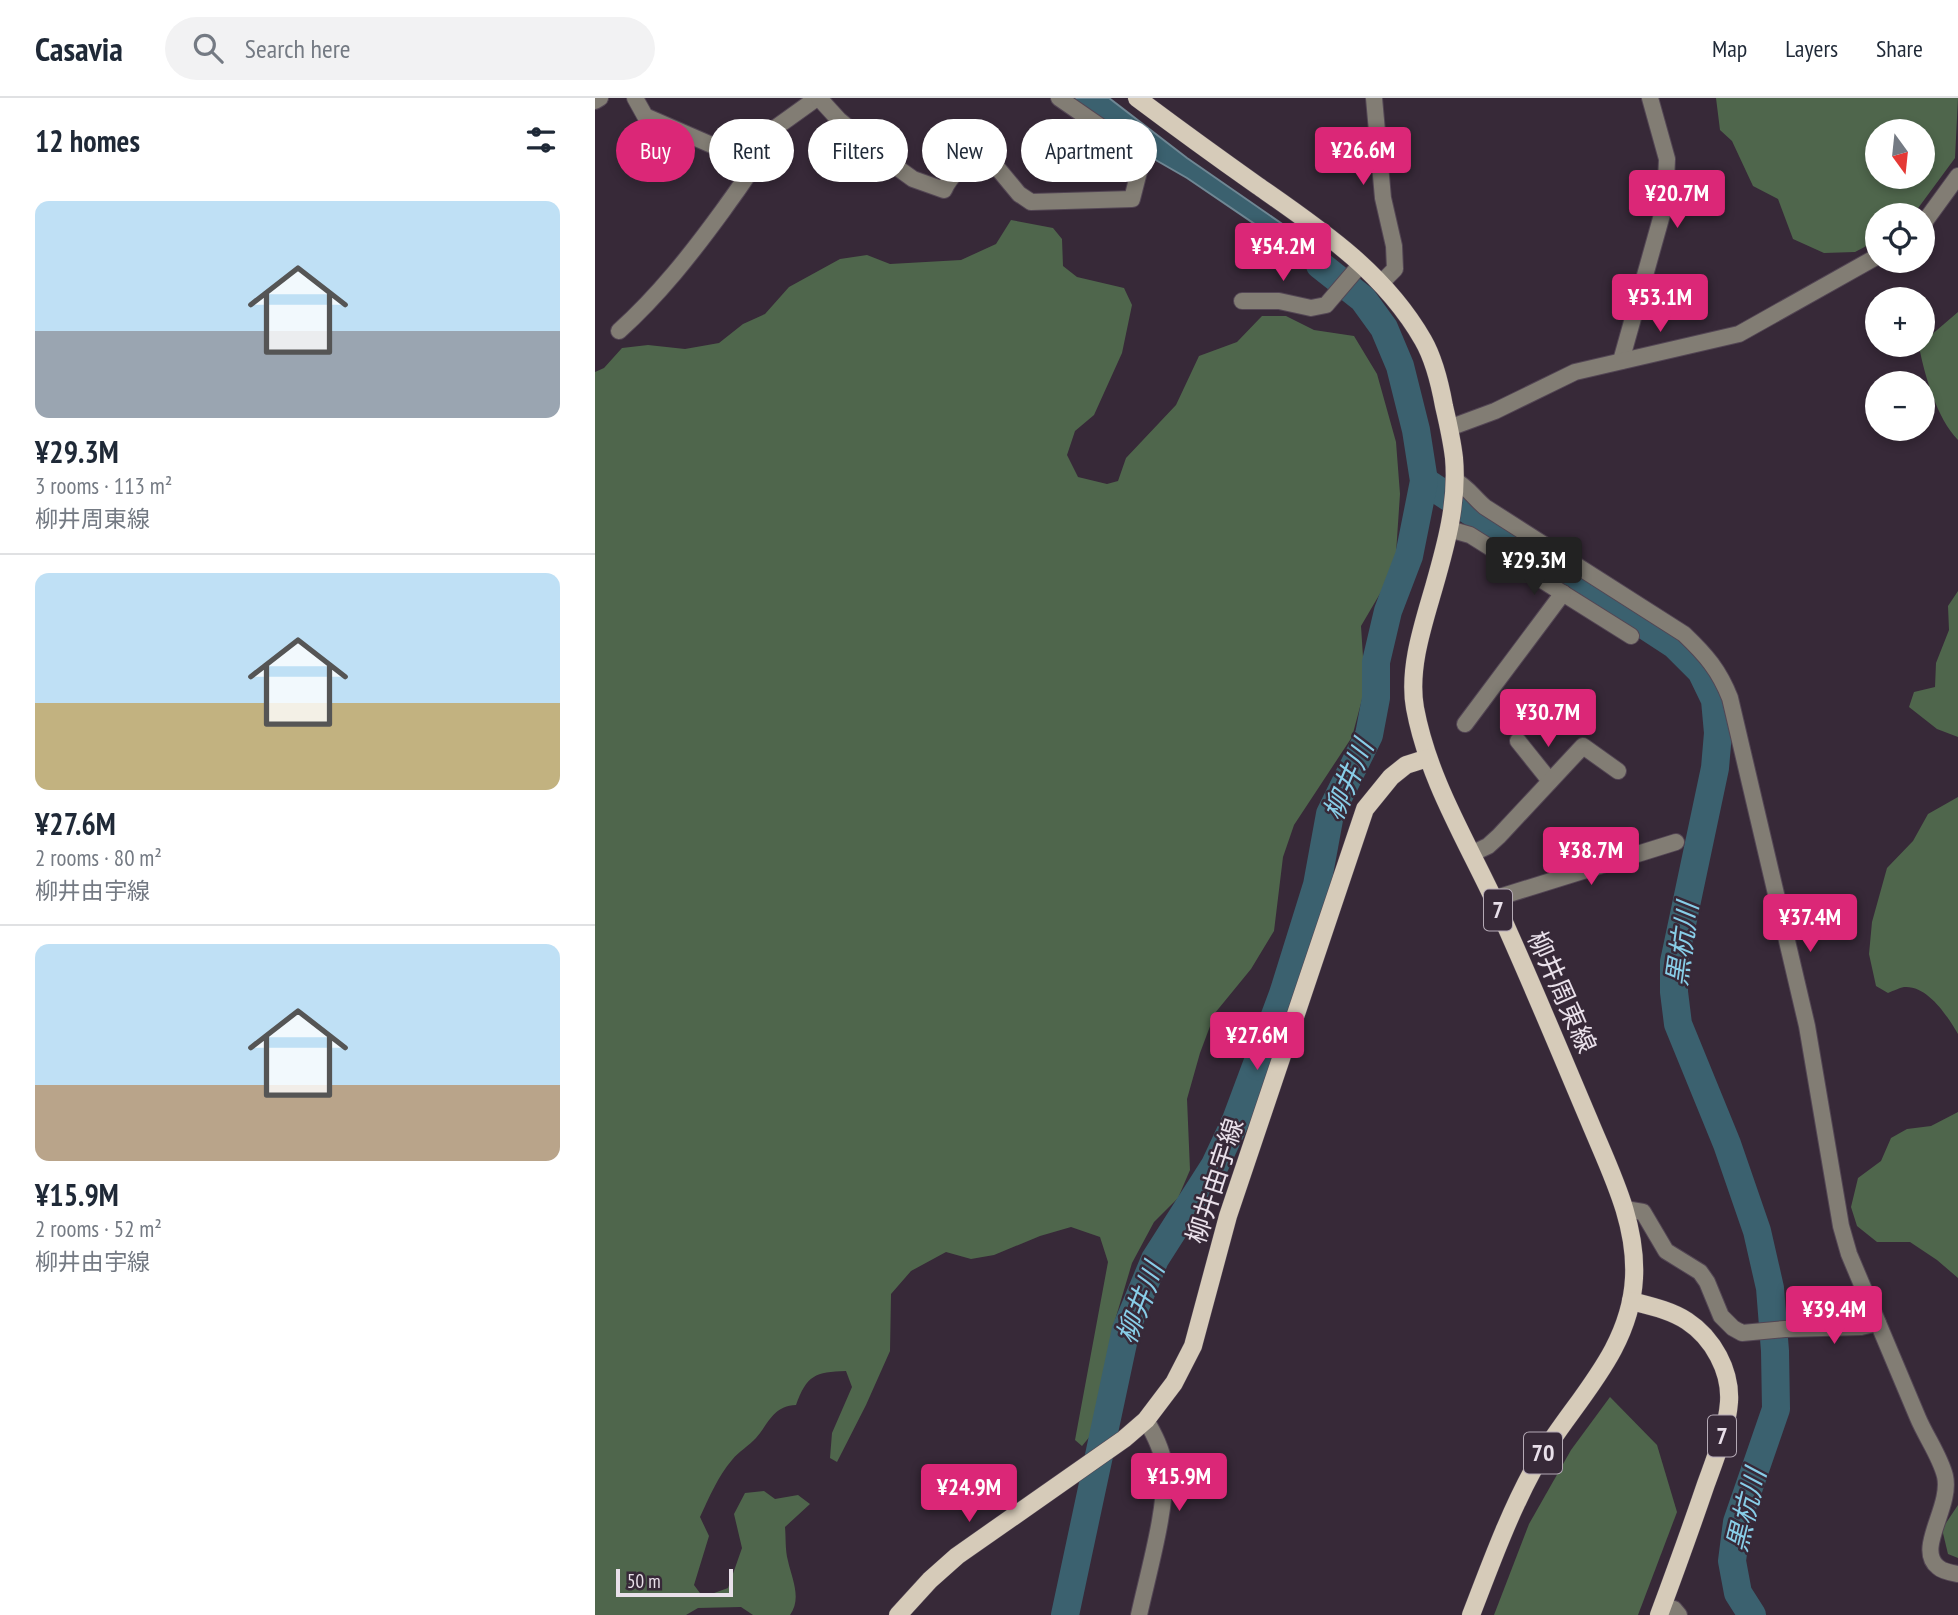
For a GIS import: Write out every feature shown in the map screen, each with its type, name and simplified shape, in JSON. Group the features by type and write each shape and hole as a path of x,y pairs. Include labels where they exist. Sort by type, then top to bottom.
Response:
{"main road":[{"name":"柳井周東線","path":"1137,98 1307,220 1358,267 1382,282 1396,298 1425,343 1439,383 1449,428 1454,457 1454,482 1450,522 1414,671 1414,704 1437,784 1493,899 1625,1209 1635,1253 1631,1301"},
{"name":"柳井由宇線","path":"898,1615 930,1580 957,1556 1124,1439 1146,1420 1174,1383 1192,1346 1228,1216 1365,809 1391,777 1406,765 1428,758"},
{"name":"7","path":"1631,1301 1660,1308 1687,1321 1718,1354 1727,1377 1729,1402 1722,1437 1660,1611"},
{"name":"70","path":"1471,1615 1500,1539 1534,1469 1559,1428 1590,1388 1610,1356 1623,1330 1631,1301"}],"street":[{"path":"595,101 600,98"},
{"path":"635,98 645,116 709,144"},
{"path":"788,119 818,98 839,120 895,166 913,179 944,190 946,184 968,161 985,153 1019,194 1031,202 1132,199 1143,156 1059,98"},
{"path":"1374,98 1383,198 1394,246 1395,269 1382,282"},
{"path":"1621,361 1665,204 1667,159 1650,98"},
{"path":"1935,208 1958,176"},
{"path":"619,331 676,274 743,182"},
{"path":"1449,428 1495,411 1575,372 1739,334 1865,263"},
{"path":"1242,301 1279,301 1311,307 1326,305 1334,299 1358,267"},
{"path":"1454,482 1464,485 1485,507 1685,634 1706,655 1721,677 1730,698 1799,986 1841,1226 1849,1254 1921,1425 1943,1470 1948,1489 1929,1545 1929,1555 1938,1568 1958,1574"},
{"path":"1450,522 1631,636"},
{"path":"1465,724 1563,593"},
{"path":"1518,741 1551,780"},
{"path":"1471,854 1488,846 1499,836 1583,746 1618,771"},
{"path":"1493,899 1676,842"},
{"path":"1625,1209 1643,1212 1665,1251 1700,1272 1721,1316 1742,1333 1861,1327 1878,1323"},
{"path":"1139,1615 1164,1494 1164,1464 1157,1439 1146,1420"},
{"path":"1660,1611 1674,1609 1679,1615"}],"green space":[{"path":"1716,98 1958,98 1955,158 1935,185 1935,119 1865,119 1865,189 1932,189 1922,203 1865,203 1865,247 1855,252 1824,253 1793,239 1778,199 1753,186 1732,141 1720,130"},
{"path":"1011,220 1053,228 1062,239 1063,266 1077,277 1124,288 1132,305 1122,353 1094,415 1075,431 1067,455 1078,477 1107,484 1118,481 1126,458 1176,405 1199,356 1237,342 1262,316 1286,316 1314,330 1354,336 1377,374 1396,442 1400,494 1395,568 1361,626 1365,688 1352,737 1294,825 1283,857 1274,931 1251,969 1215,1013 1187,1099 1190,1170 1178,1198 1154,1222 1132,1263 1113,1327 1091,1435 1082,1446 1075,1440 1108,1262 1100,1237 1071,1227 1040,1236 994,1255 971,1259 946,1252 911,1271 891,1294 890,1351 837,1462 830,1458 832,1433 852,1387 846,1371 813,1377 804,1387 796,1405 782,1408 772,1416 756,1438 727,1466 700,1517 709,1536 694,1585 703,1597 728,1588 742,1548 734,1514 745,1493 764,1491 775,1499 798,1495 810,1504 785,1527 787,1557 796,1595 794,1609 790,1615 753,1615 741,1607 698,1608 686,1615 595,1615 595,372 604,368 622,348 648,345 685,349 719,343 743,324 765,314 789,287 840,259 867,255 890,264 961,260 996,244"},
{"path":"1958,312 1958,440 1935,400 1935,371 1924,370 1921,357 1935,357 1935,332"},
{"path":"1958,591 1958,737 1937,729 1909,707 1914,692 1935,687 1936,663 1949,630 1948,606"},
{"path":"1958,797 1958,1034 1936,1003 1921,991 1904,987 1888,993 1876,986 1869,954 1872,922 1887,868 1913,841 1928,814"},
{"path":"1958,1112 1958,1278 1910,1242 1877,1242 1857,1226 1851,1207 1858,1178 1881,1161 1891,1138 1907,1129 1931,1126"},
{"path":"1610,1397 1657,1445 1677,1512 1638,1615 1494,1615 1529,1524 1571,1450"},
{"path":"1958,1505 1958,1558 1948,1554 1942,1529"}],"water":[{"path":"1072,98 1109,98 1136,119 1100,119"},
{"path":"1157,135 1301,237 1345,272 1331,288 1293,250 1157,161"}],"waterway":[{"name":"柳井川","path":"1065,1615 1126,1329 1155,1259 1215,1165 1236,1120 1283,994 1317,885 1330,814 1369,735 1376,698 1376,662 1388,611 1409,556 1424,481 1416,430 1400,366 1384,328 1363,299 1320,265"},
{"name":"黒杭川","path":"1424,481 1675,645 1701,671 1715,700 1718,733 1715,768 1674,962 1674,992 1678,1024 1727,1144 1757,1231 1770,1288 1776,1409 1737,1522 1732,1561 1738,1593 1752,1615"}]}
